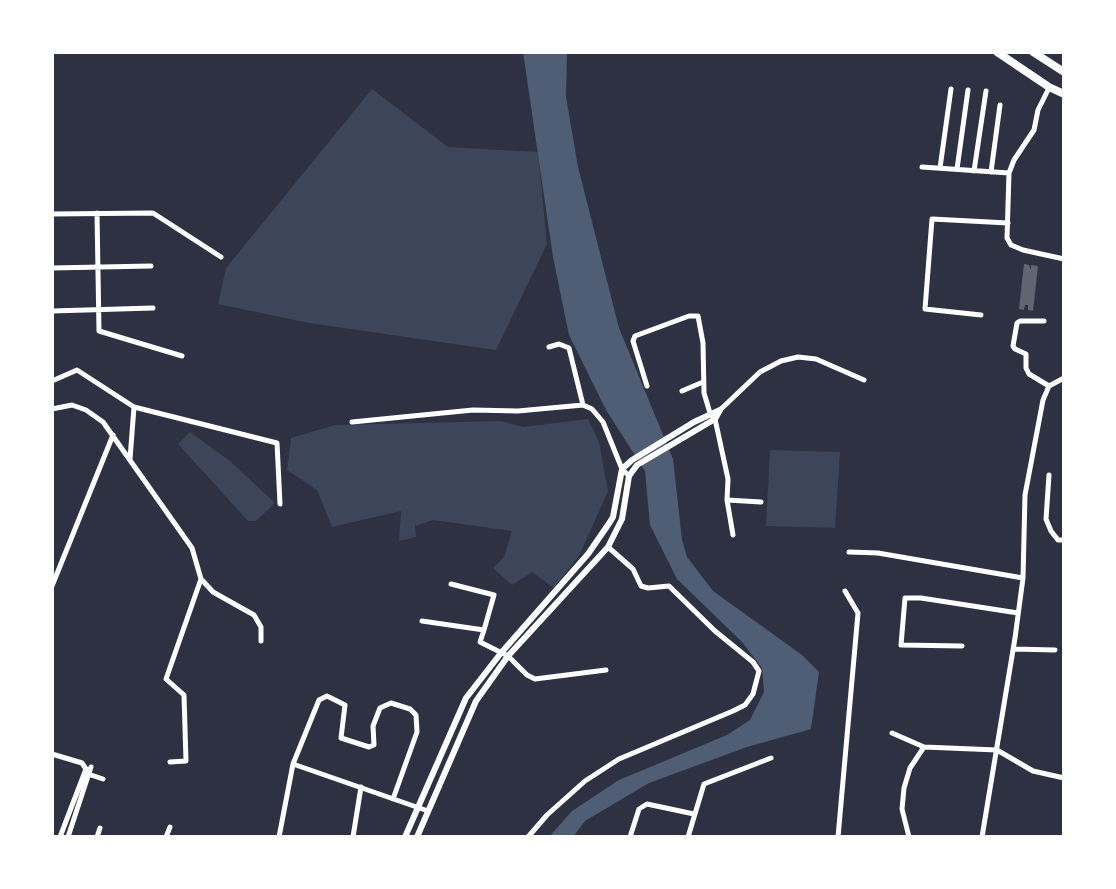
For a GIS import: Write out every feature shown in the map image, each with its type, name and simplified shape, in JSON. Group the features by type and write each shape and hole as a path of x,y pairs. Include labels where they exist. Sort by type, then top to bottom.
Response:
{"main road":[{"path":"997,52 1064,94"},
{"path":"1033,52 1064,72"}],"street":[{"path":"1049,87 1038,110 1034,130 1009,173 1007,238 1011,245 1023,250 1064,259"},
{"path":"940,168 951,89"},
{"path":"957,169 968,90"},
{"path":"974,171 986,91"},
{"path":"991,172 1000,105"},
{"path":"922,167 1009,173"},
{"path":"97,213 99,331 182,356"},
{"path":"52,214 153,213 221,257"},
{"path":"981,315 925,309 932,219 1008,223"},
{"path":"52,268 151,266"},
{"path":"52,311 153,308"},
{"path":"647,386 633,341 635,336 694,315 700,321 704,393 728,479 727,500 733,535"},
{"path":"1044,321 1017,323 1013,346 1026,354 1029,374 1049,386"},
{"path":"549,347 559,344 569,348 583,405"},
{"path":"405,837 466,698 608,547 622,519 634,462 698,430 760,372 781,361 798,357 816,359 864,380"},
{"path":"52,381 77,370 134,407 277,443 280,504"},
{"path":"982,837 1023,578 1025,495 1043,400 1049,386 1064,378"},
{"path":"682,391 704,382"},
{"path":"52,409 72,405 103,422 188,539 201,579 213,592 254,615 261,627 261,641"},
{"path":"352,422 473,410 539,410 583,405 592,409 603,422 622,469 629,476"},
{"path":"130,460 134,407"},
{"path":"417,837 476,701 504,655 531,617 588,554 613,517 622,469 694,422 712,416"},
{"path":"52,586 113,435"},
{"path":"1049,475 1046,519 1058,540 1064,540"},
{"path":"727,500 761,502"},
{"path":"528,837 585,781 641,748 745,705 753,694 759,671 753,662 715,631 669,586 641,586 633,569 608,547"},
{"path":"849,552 893,555 1023,578"},
{"path":"170,762 186,761 184,695 166,679 201,579"},
{"path":"451,584 494,595 480,642 504,655 527,675 535,679 606,670"},
{"path":"838,837 858,613 845,591"},
{"path":"962,646 901,645 905,598 1018,613"},
{"path":"531,617 538,623"},
{"path":"422,621 484,630"},
{"path":"1013,649 1055,650"},
{"path":"279,837 293,764 319,700 327,696 345,705 341,738 369,747 374,745 373,726 380,708 391,703 410,709 416,715 417,732 393,799"},
{"path":"892,733 924,747 997,750 1033,771 1064,778"},
{"path":"909,837 902,809 904,788 910,768 924,747"},
{"path":"52,754 82,763 86,769 61,837 52,834"},
{"path":"688,837 704,784 771,758"},
{"path":"293,764 428,811"},
{"path":"68,837 91,767"},
{"path":"88,774 103,779"},
{"path":"431,776 442,781"},
{"path":"353,837 361,787"},
{"path":"630,837 639,809 647,804 694,814"},
{"path":"166,837 170,827"},
{"path":"97,837 100,828"}],"shaded area":[{"path":"523,52 567,52 566,97 578,167 619,328 673,459 682,540 687,557 713,591 802,655 819,672 811,729 747,747 649,783 585,821 573,837 549,837 572,811 619,780 727,735 750,720 764,692 762,668 742,642 677,579 650,525 645,471 606,410 569,335 553,257"},
{"path":"372,89 448,147 538,152 547,244 496,350 309,323 218,304 226,268"},
{"path":"588,419 599,442 608,491 580,554 554,588 532,572 512,585 493,568 504,557 512,531 433,520 415,526 416,537 399,541 401,511 332,527 317,490 287,470 291,438 335,425 501,421 523,427"},
{"path":"190,432 230,461 275,503 256,521 248,521 178,444"},
{"path":"770,450 840,452 835,528 766,526"}],"building":[{"path":"1024,264 1029,265 1031,270 1031,265 1038,266 1033,311 1028,310 1028,305 1024,310 1019,309"}]}
